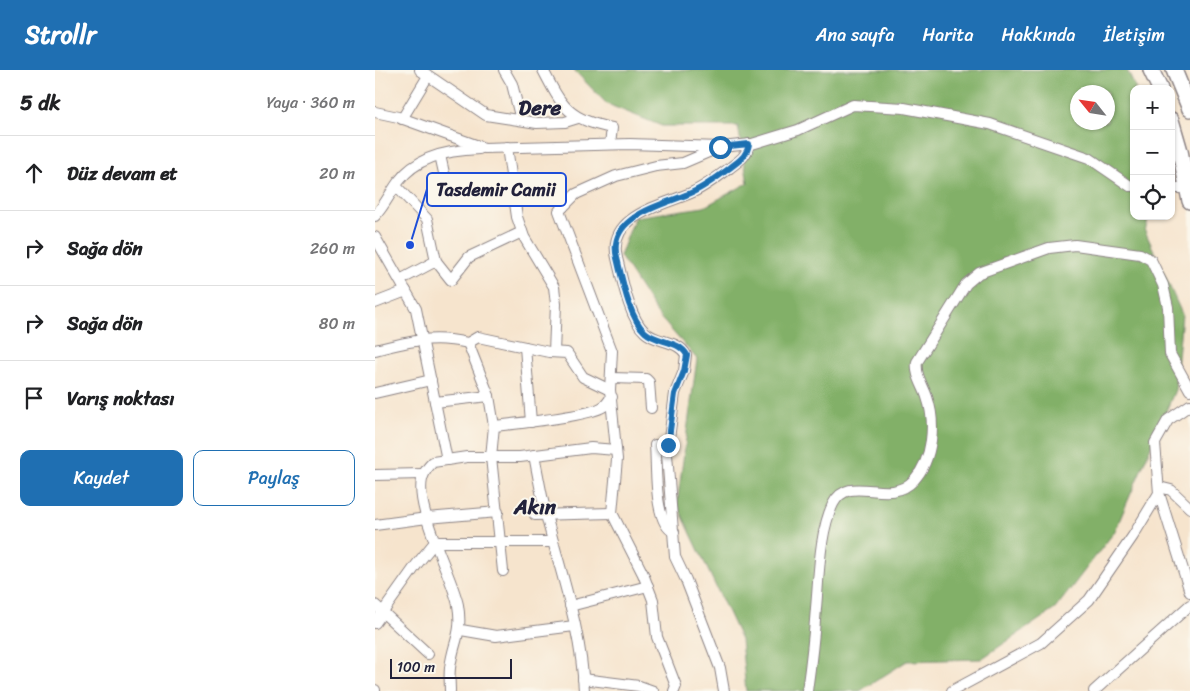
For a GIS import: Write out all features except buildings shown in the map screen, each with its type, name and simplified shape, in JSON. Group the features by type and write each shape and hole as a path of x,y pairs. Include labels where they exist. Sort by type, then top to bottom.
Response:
{"highway":[{"path":"1151,70 1159,85"},
{"path":"1173,70 1190,109"},
{"path":"1173,130 1189,195"}],"street":[{"path":"504,70 513,84 521,120"},
{"path":"543,70 559,102 578,118 586,123 612,128 610,144"},
{"path":"402,119 424,73 486,115 521,120 565,122 578,118"},
{"path":"375,216 385,206 400,180 423,160 454,150 610,144 720,147 749,144 797,130 853,105 904,108 990,124 1089,158 1130,186"},
{"path":"375,112 402,119 484,148"},
{"path":"724,691 721,668 686,580 676,561 667,454 675,394 684,371 687,355 681,347 649,336 637,323 623,279 616,245 619,233 627,223 658,205 694,192 711,182 746,154 749,144"},
{"path":"507,147 522,232 554,286 556,304 554,352"},
{"path":"674,691 676,686 657,637 653,600 612,513 616,487 616,450 611,394 612,351 559,211 576,194 616,176 656,166 683,163 720,147"},
{"path":"440,155 448,191"},
{"path":"514,194 549,184 563,207"},
{"path":"396,186 427,219 436,261 451,280 469,257 522,232"},
{"path":"1175,190 1189,195"},
{"path":"375,237 416,309 447,460"},
{"path":"807,691 815,632 821,556 833,504 839,496 851,490 897,492 905,488 918,476 929,449 932,430 930,410 917,376 917,362 966,284 979,273 1049,248 1075,245 1140,254 1151,260 1163,285 1168,307 1170,354 1190,390"},
{"path":"400,280 436,261"},
{"path":"375,303 406,291"},
{"path":"375,350 422,338 447,338 468,343 478,337 525,347 567,353 583,377 611,394"},
{"path":"468,343 489,396 493,426 491,457 503,571"},
{"path":"525,347 531,422"},
{"path":"612,378 646,379 649,382 651,408"},
{"path":"375,393 431,380"},
{"path":"493,426 590,412 604,407 611,394"},
{"path":"435,402 489,396"},
{"path":"1190,405 1168,420 1155,443 1159,490 1190,592"},
{"path":"655,445 660,505 666,525 674,532"},
{"path":"450,691 449,670 461,630 457,604 427,518 421,484 423,474 433,462 447,460 534,455 591,448 616,450"},
{"path":"534,455 553,542 570,606 584,691"},
{"path":"375,475 423,474"},
{"path":"1159,490 1171,490 1190,508"},
{"path":"952,691 1041,643 1089,600 1159,490"},
{"path":"375,525 497,512"},
{"path":"535,515 612,513"},
{"path":"435,542 553,542"},
{"path":"375,623 435,542"},
{"path":"570,606 648,586"},
{"path":"375,605 428,654"},
{"path":"1094,691 1190,605"},
{"path":"461,630 496,636 574,626"},
{"path":"583,679 639,686 653,691"}],"green space":[{"path":"574,70 1127,70 1134,85 1130,85 1130,220 1148,220 1145,231 1182,314 1175,390 1115,531 1055,609 981,659 907,661 860,691 746,691 741,640 677,504 697,359 658,315 620,256 635,217 704,207 748,183 738,126 662,126 607,104"}],"place":[{"name":"Tasdemir Camii","path":"410,245"}],"district":[{"name":"Dere","path":"540,108"},
{"name":"Akın","path":"535,507"}],"route":[{"path":"668,445 675,394 687,362 687,355 681,347 649,336 637,323 615,251 617,239 627,223 645,212 658,205 694,192 711,182 746,154 749,144 720,147"}]}
